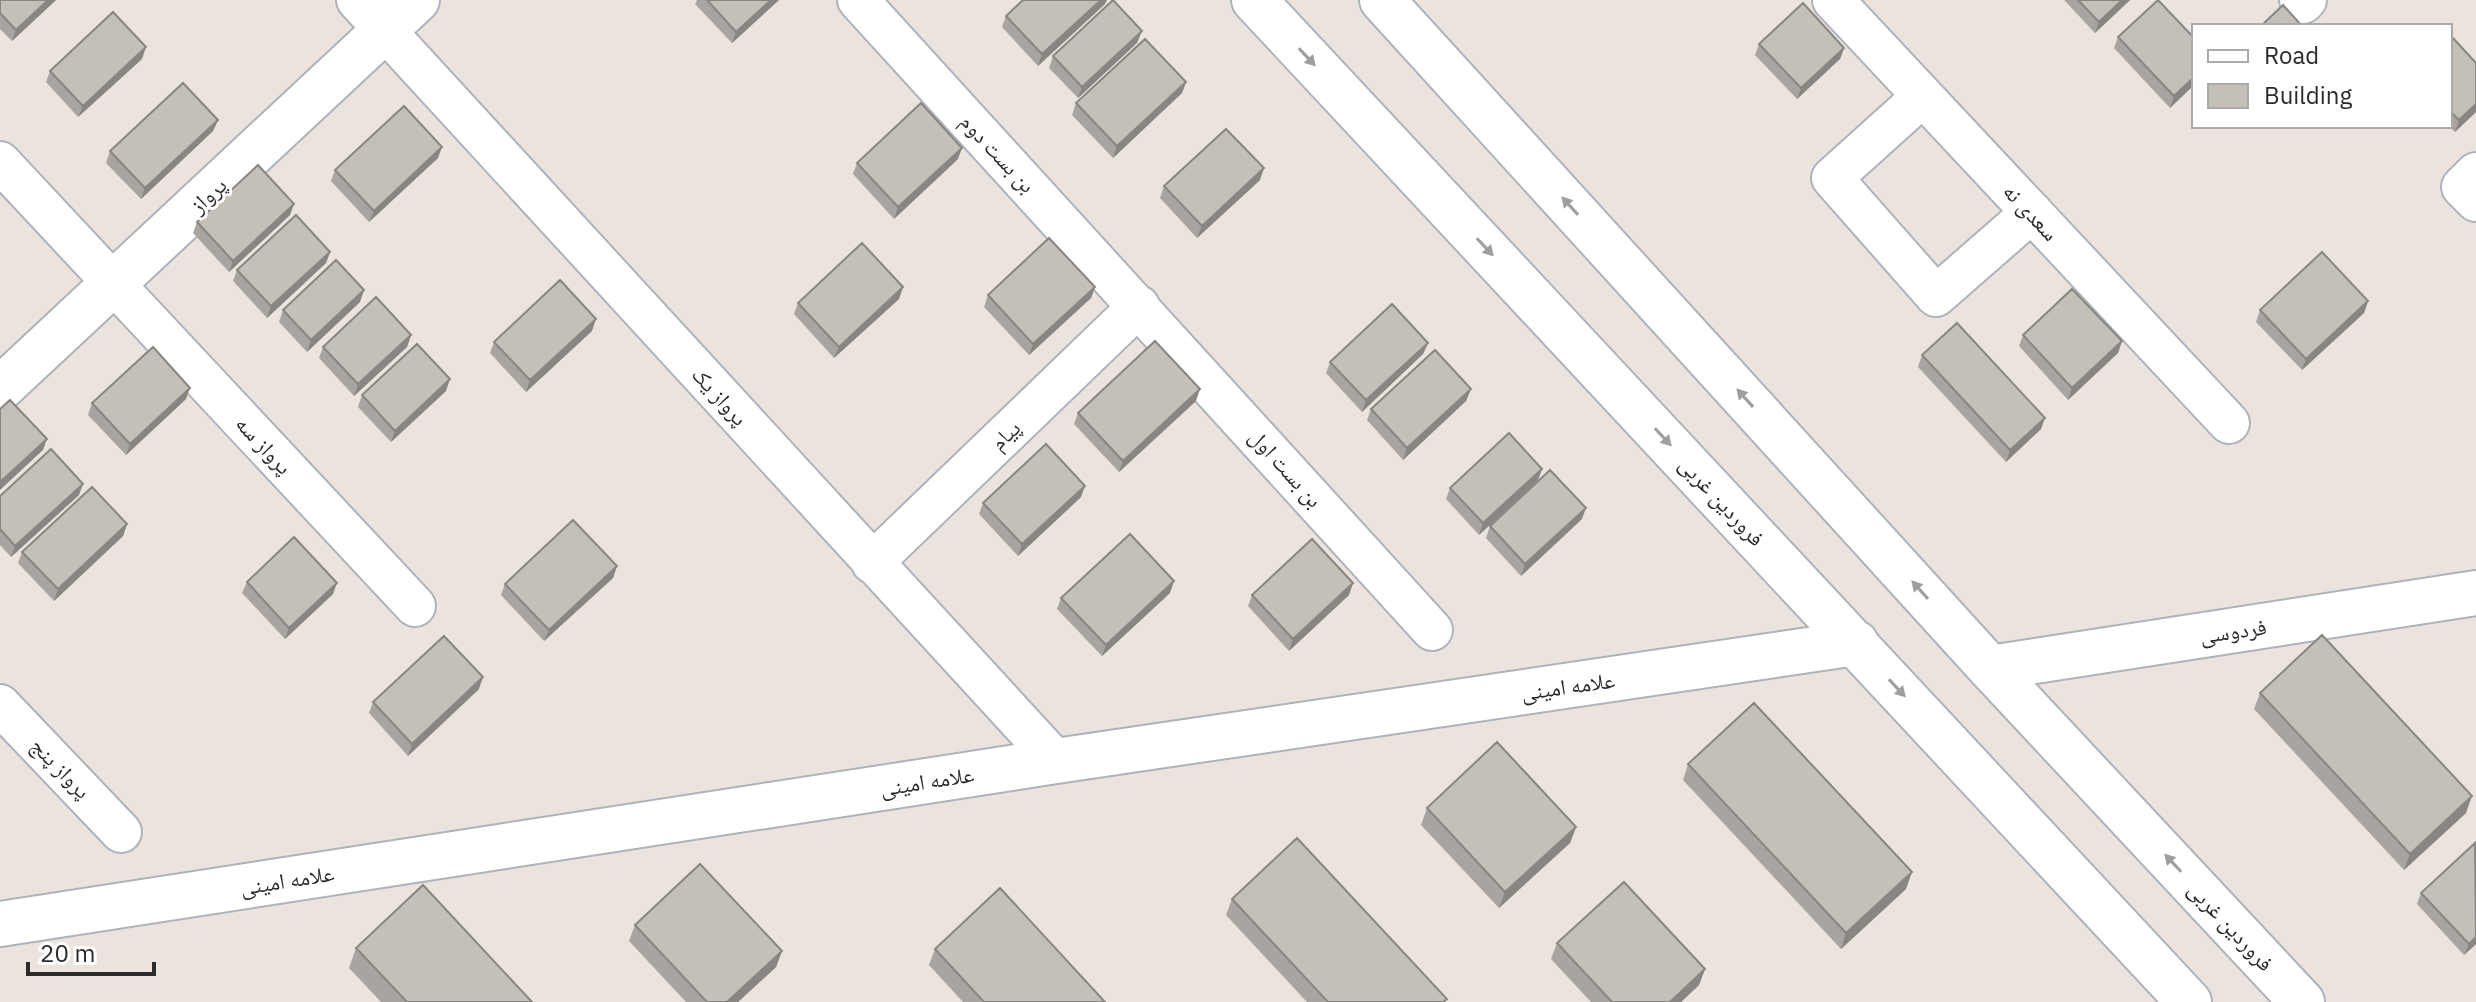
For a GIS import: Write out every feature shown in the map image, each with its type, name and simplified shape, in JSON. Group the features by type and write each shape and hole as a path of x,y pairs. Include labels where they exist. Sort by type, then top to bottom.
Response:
{"street":[{"name":"پرواز","path":"0,389 113,284 371,15 417,0"},
{"name":"بن بست دوم","path":"858,0 1139,306"},
{"name":"فروردین غربی","path":"1254,0 2189,1002"},
{"name":"فروردین غربی","path":"1382,0 1990,668 2302,1002"},
{"name":"سعدی نه","path":"1833,0 2229,423"},
{"name":"پرواز یک","path":"371,15 1056,761"},
{"path":"1923,96 1832,178 1936,296 2032,212"},
{"name":"پرواز سه","path":"0,162 415,606"},
{"path":"2476,173 2462,187 2476,201"},
{"name":"پیام","path":"872,563 1139,306"},
{"name":"بن بست اول","path":"1139,306 1432,630"},
{"name":"فردوسی","path":"1990,668 2476,593"},
{"name":"علامه امینی","path":"0,924 1056,761 1856,643"},
{"name":"پرواز پنج","path":"0,705 121,832"}],"building":[{"path":"0,0 48,0 16,30 0,13"},
{"path":"707,0 771,0 736,32"},
{"path":"1023,0 1101,0 1042,54 1006,16"},
{"path":"1113,0 1142,31 1082,87 1053,56"},
{"path":"2078,0 2122,0 2099,22"},
{"path":"2158,0 2192,36 2192,79 2174,96 2118,37"},
{"path":"1803,3 1844,48 1801,88 1759,44"},
{"path":"2283,5 2300,24 2263,24"},
{"path":"113,12 146,47 83,106 50,71"},
{"path":"2452,37 2476,63 2476,104 2459,120 2452,113"},
{"path":"1145,39 1186,82 1117,146 1076,103"},
{"path":"183,83 218,120 145,188 110,151"},
{"path":"921,103 962,148 898,207 857,163"},
{"path":"404,106 442,147 374,211 335,170"},
{"path":"1226,129 1264,168 1202,226 1164,186"},
{"path":"258,165 294,204 233,261 197,222"},
{"path":"296,215 330,252 271,306 237,270"},
{"path":"1049,238 1095,287 1033,344 988,295"},
{"path":"862,243 903,287 839,347 798,303"},
{"path":"2322,252 2368,301 2306,359 2260,310"},
{"path":"336,260 364,290 311,340 283,310"},
{"path":"560,280 596,319 530,380 494,342"},
{"path":"2072,289 2122,341 2072,388 2023,335"},
{"path":"376,297 411,335 358,384 323,347"},
{"path":"1392,304 1428,343 1366,400 1330,362"},
{"path":"1957,323 2045,418 2010,450 1922,355"},
{"path":"1155,341 1200,389 1123,461 1078,413"},
{"path":"417,344 450,379 395,431 362,395"},
{"path":"153,347 190,388 130,444 92,403"},
{"path":"1435,350 1471,389 1407,448 1371,409"},
{"path":"10,400 47,439 0,482 0,409"},
{"path":"1509,433 1542,469 1483,523 1450,488"},
{"path":"1046,444 1085,486 1022,544 983,503"},
{"path":"51,449 83,484 15,546 0,529 0,496"},
{"path":"1550,470 1586,508 1525,564 1490,526"},
{"path":"92,487 127,524 58,589 22,552"},
{"path":"573,520 617,566 549,630 505,584"},
{"path":"1130,534 1174,581 1106,645 1061,598"},
{"path":"294,537 337,583 289,628 247,582"},
{"path":"1312,539 1353,583 1293,639 1252,595"},
{"path":"2322,635 2472,796 2410,854 2260,693"},
{"path":"444,636 483,677 412,744 373,702"},
{"path":"1754,703 1912,872 1846,933 1688,764"},
{"path":"1497,742 1576,827 1505,892 1427,808"},
{"path":"1297,838 1447,999 1443,1002 1328,1002 1232,899"},
{"path":"2475,843 2476,937 2469,944 2421,893"},
{"path":"700,864 782,951 727,1002 707,1002 635,925"},
{"path":"1624,882 1705,969 1670,1002 1612,1002 1557,943"},
{"path":"423,885 532,1002 407,1002 356,948"},
{"path":"1000,888 1105,1002 984,1002 935,949"}]}
